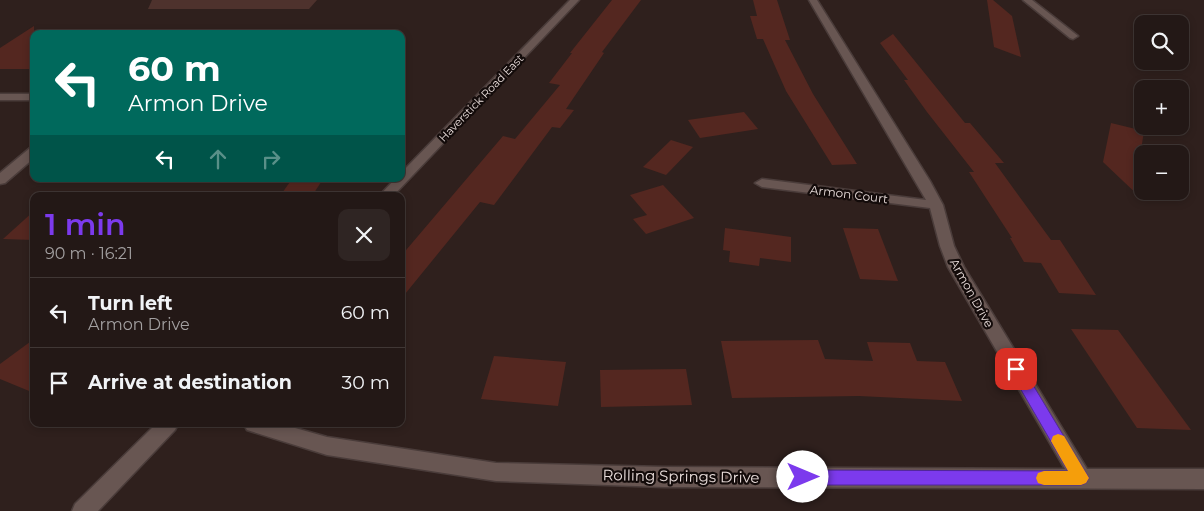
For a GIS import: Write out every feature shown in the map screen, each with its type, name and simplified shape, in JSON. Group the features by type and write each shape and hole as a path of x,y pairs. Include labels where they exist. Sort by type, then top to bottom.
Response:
{"street":[{"name":"Haverstick Road East","path":"405,176 575,0"},
{"name":"Armon Drive","path":"813,0 936,205 947,246 956,267 1081,478"},
{"path":"1027,0 1073,36"},
{"path":"0,97 30,97"},
{"path":"0,180 30,155"},
{"name":"Haverstick Road East","path":"390,192 400,182"},
{"name":"Armon Court","path":"762,183 936,205"},
{"path":"83,511 165,427"},
{"name":"Rolling Springs Drive","path":"264,427 327,446 496,472 664,477 1204,479"}],"shaded area":[{"path":"152,0 317,0 309,9 148,9"}],"building":[{"path":"612,0 641,0 602,52 604,53 566,109 574,110 560,128 552,127 494,205 480,202 405,294 405,251 503,136 515,139 560,85 549,83 572,53 570,53"},
{"path":"753,0 777,0 790,40 785,40 813,94 857,164 832,165 786,91 763,39 757,39 750,16 757,16"},
{"path":"987,0 993,0 1012,16 1021,57 994,47"},
{"path":"34,26 34,30 30,30 30,69 0,69 0,48"},
{"path":"893,34 965,123 970,123 1004,163 995,163 1051,240 1060,240 1096,295 1059,293 1041,263 1024,262 1010,238 1012,238 969,172 974,172 927,112 904,80 908,80 880,43"},
{"path":"744,112 758,129 700,138 688,120"},
{"path":"1111,123 1134,129 1134,135 1143,135 1142,145 1134,145 1134,191 1103,162"},
{"path":"671,140 693,147 666,175 643,167"},
{"path":"290,182 321,182 315,192 283,192"},
{"path":"663,185 694,218 646,234 633,219 647,215 630,195"},
{"path":"30,215 30,240 3,239"},
{"path":"725,228 791,237 791,262 760,258 759,266 729,262 730,251 723,250"},
{"path":"843,228 878,229 898,281 860,279"},
{"path":"1071,329 1118,330 1191,430 1137,428"},
{"path":"818,340 825,359 873,361 867,342 910,343 917,361 945,362 962,401 859,396 732,398 721,341"},
{"path":"30,342 30,391 0,379 0,364"},
{"path":"494,356 566,362 558,406 481,399"},
{"path":"686,369 692,405 601,407 600,370"}],"slow traffic":[{"path":"1044,478 1081,478 1058,441"}],"route":[{"path":"803,477 1081,478 1016,369"}]}
